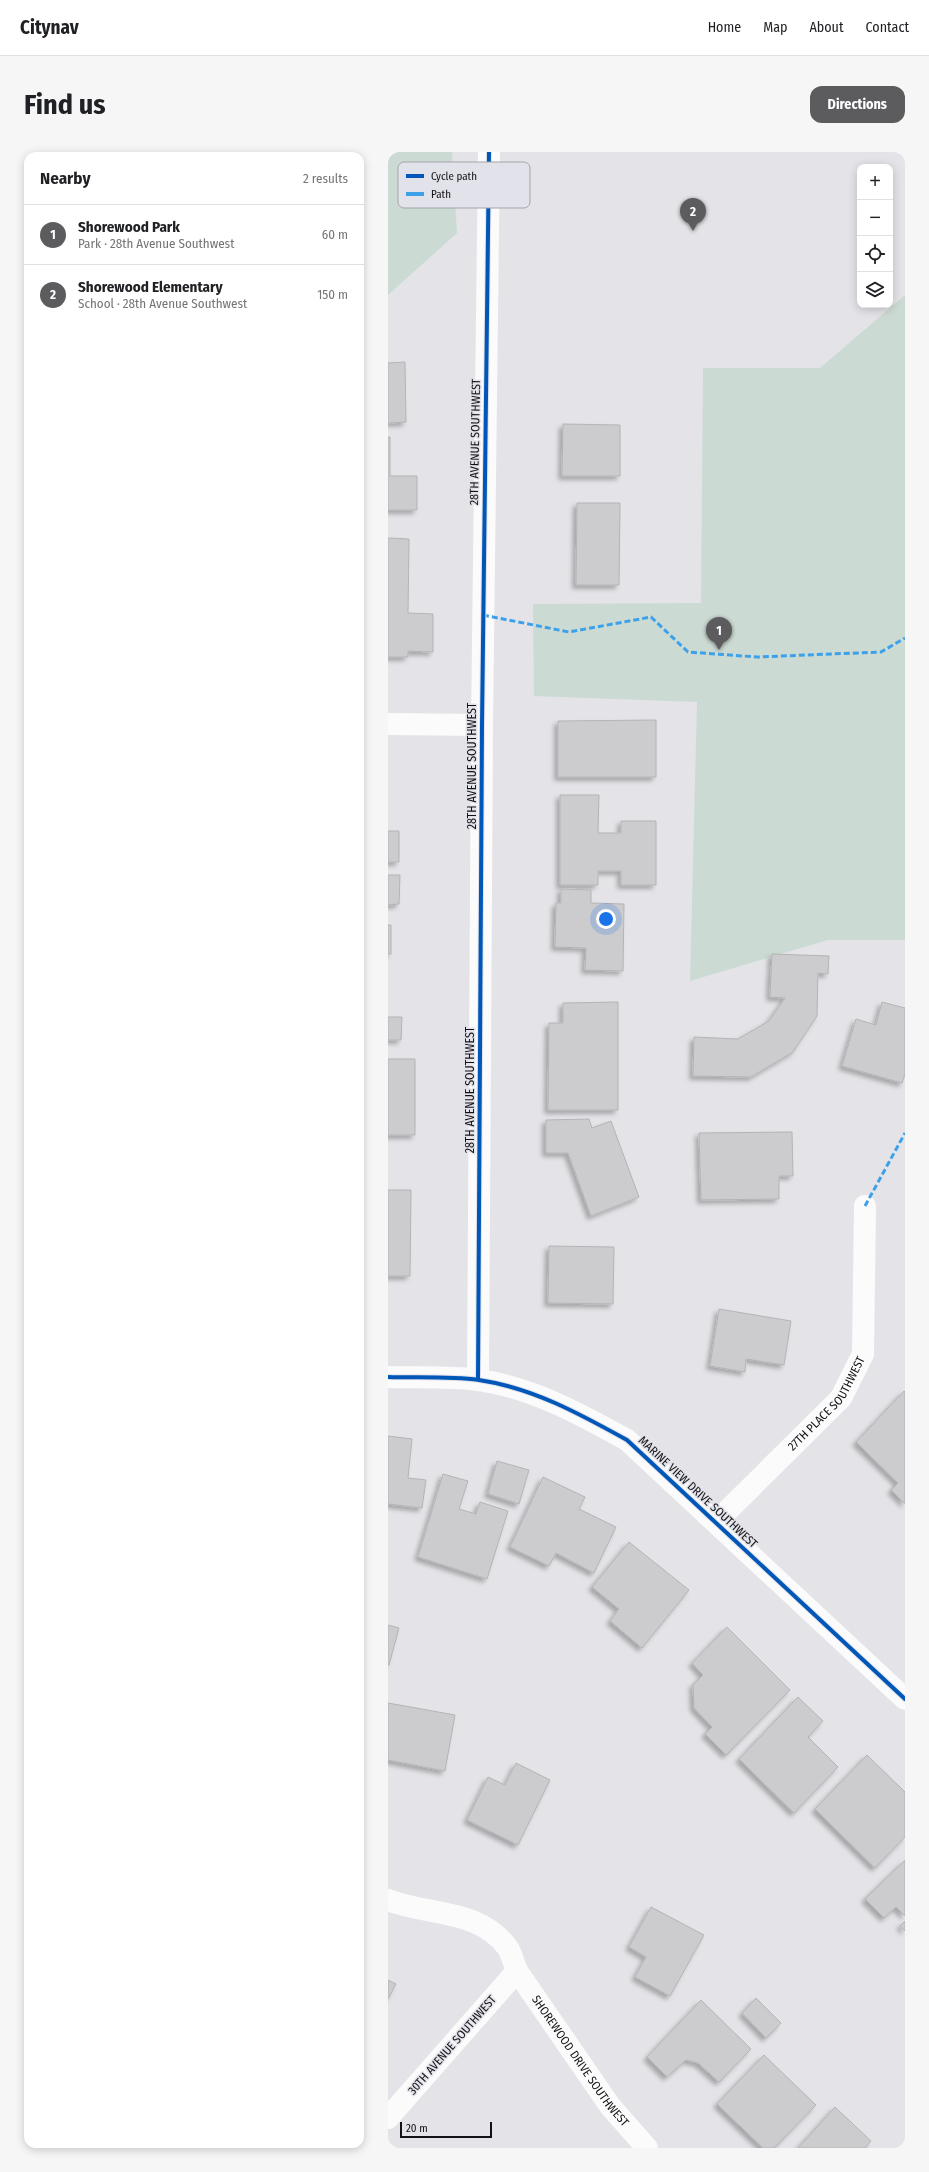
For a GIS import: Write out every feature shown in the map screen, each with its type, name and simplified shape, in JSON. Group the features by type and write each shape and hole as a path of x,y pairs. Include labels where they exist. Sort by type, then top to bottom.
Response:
{"street":[{"name":"28TH AVENUE SOUTHWEST","path":"489,152 489,162"},
{"name":"28TH AVENUE SOUTHWEST","path":"478,1380 482,725 488,208"},
{"path":"388,724 482,725"},
{"name":"27TH PLACE SOUTHWEST","path":"716,1522 841,1398 863,1354 865,1206"},
{"name":"MARINE VIEW DRIVE SOUTHWEST","path":"388,1377 478,1380 525,1390 577,1412 627,1440 905,1699"},
{"name":"SHOREWOOD DRIVE SOUTHWEST","path":"388,1900 406,1907 451,1913 476,1923 494,1933 509,1949 517,1971 610,2106 647,2148"},
{"name":"30TH AVENUE SOUTHWEST","path":"388,2118 517,1971"}],"shaded area":[{"path":"388,152 452,152 453,162 398,162 398,208 455,208 457,233 388,295"},
{"path":"905,295 905,940 828,940 690,981 697,702 534,696 533,604 701,603 703,368 820,368 890,308 893,308 893,305"}],"building":[{"path":"405,362 406,422 388,423 388,363"},
{"path":"563,424 620,425 620,476 562,476"},
{"path":"388,437 390,437 390,476 417,476 417,510 388,510"},
{"path":"577,503 620,503 619,585 576,585"},
{"path":"388,538 409,539 408,613 433,614 433,652 408,651 408,657 388,657"},
{"path":"656,720 656,777 558,777 558,721"},
{"path":"560,795 599,795 598,833 621,833 621,821 656,821 656,885 621,885 621,871 598,871 598,885 560,885"},
{"path":"388,831 399,831 399,862 388,862"},
{"path":"388,875 400,875 399,904 388,905"},
{"path":"561,889 591,890 591,903 624,904 623,971 585,970 586,948 555,947 556,903 561,903"},
{"path":"388,925 391,925 391,954 388,954"},
{"path":"772,954 829,956 828,974 818,973 817,1016 793,1052 751,1077 693,1076 694,1037 738,1039 769,1021 785,998 770,997"},
{"path":"618,1002 618,1110 548,1110 549,1023 563,1023 563,1003"},
{"path":"882,1002 905,1008 905,1074 902,1083 842,1066 856,1019 876,1025"},
{"path":"388,1017 402,1017 401,1040 388,1040"},
{"path":"388,1059 415,1059 415,1135 388,1135"},
{"path":"589,1119 592,1128 611,1121 639,1197 591,1216 568,1153 546,1153 546,1120"},
{"path":"792,1132 793,1176 779,1176 779,1199 701,1200 699,1133"},
{"path":"388,1190 411,1190 410,1276 388,1276"},
{"path":"549,1246 614,1247 613,1304 548,1303"},
{"path":"719,1309 791,1321 784,1365 746,1359 745,1372 710,1366"},
{"path":"904,1391 905,1504 891,1490 898,1483 856,1442"},
{"path":"388,1436 412,1439 408,1478 426,1480 422,1508 388,1504"},
{"path":"497,1461 529,1470 519,1504 488,1494"},
{"path":"443,1474 468,1481 459,1509 476,1514 480,1502 508,1511 487,1579 418,1557"},
{"path":"543,1477 585,1497 579,1509 616,1527 594,1573 556,1553 549,1566 510,1547"},
{"path":"629,1542 689,1590 642,1648 610,1621 619,1609 592,1587"},
{"path":"388,1625 399,1628 389,1665 388,1665"},
{"path":"727,1627 790,1690 726,1755 705,1734 712,1727 694,1708 693,1685 703,1675 692,1663"},
{"path":"798,1697 823,1721 808,1737 838,1767 794,1813 739,1759"},
{"path":"388,1703 455,1715 445,1771 388,1760"},
{"path":"867,1755 905,1792 905,1837 875,1868 815,1809"},
{"path":"516,1763 550,1780 518,1845 467,1820 488,1777 505,1785"},
{"path":"905,1860 905,1916 896,1907 884,1918 865,1899"},
{"path":"651,1907 704,1935 670,1996 635,1977 646,1957 629,1947"},
{"path":"905,1921 905,1931 900,1926"},
{"path":"388,1980 396,1984 388,1999"},
{"path":"756,1998 781,2023 766,2038 742,2013"},
{"path":"701,2000 751,2049 719,2082 698,2063 686,2060 667,2077 647,2057"},
{"path":"764,2055 816,2105 774,2148 763,2148 717,2104"},
{"path":"835,2107 871,2141 865,2148 798,2148"}],"marked path":[{"path":"483,615 569,632 651,617 688,652 757,657 881,652 905,638"},
{"path":"865,1206 905,1133"}],"cycle path":[{"path":"489,152 489,162"},
{"path":"478,1380 482,725 488,208"},
{"path":"388,1377 457,1378 479,1380 518,1389 556,1403 627,1440 905,1699"}],"place":[{"name":"Shorewood Elementary","path":"693,231"},
{"name":"Shorewood Park","path":"719,650"}]}
